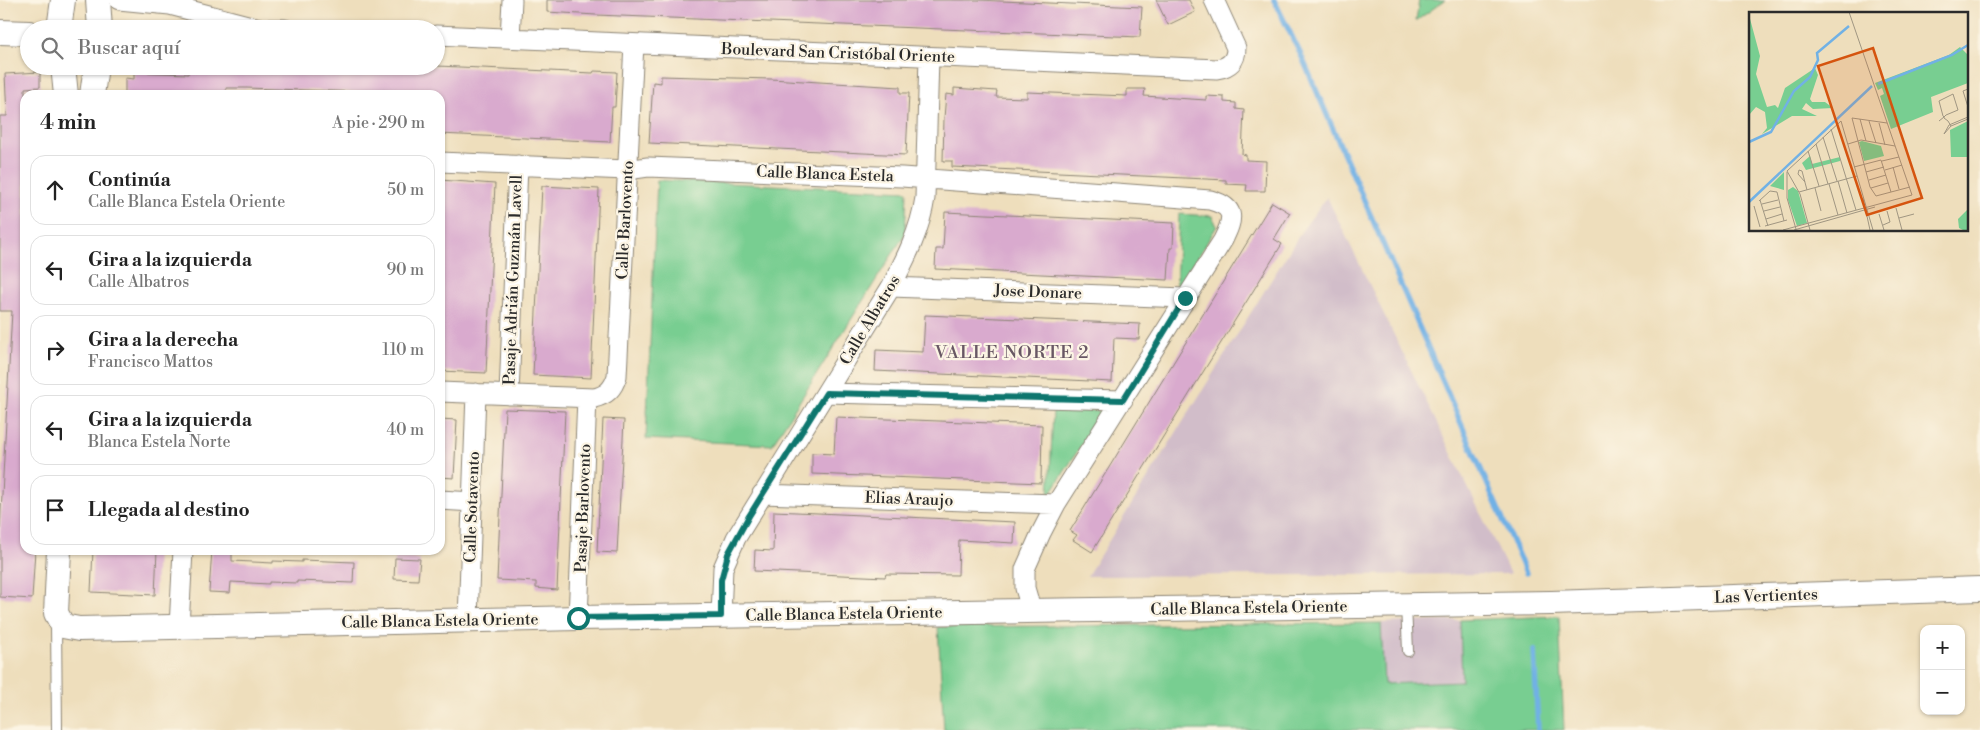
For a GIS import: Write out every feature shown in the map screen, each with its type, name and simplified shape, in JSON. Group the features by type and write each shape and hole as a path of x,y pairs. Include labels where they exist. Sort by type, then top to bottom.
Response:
{"street":[{"path":"60,20 62,0"},
{"path":"98,0 99,20"},
{"path":"119,0 170,5 224,20"},
{"path":"510,38 512,0"},
{"name":"Boulevard San Cristóbal Oriente","path":"445,35 1217,69 1225,68 1235,57 1234,44 1214,0"},
{"path":"0,32 20,33"},
{"name":"Calle Barlovento","path":"587,398 594,398 607,393 617,376 634,44"},
{"name":"Calle Albatros","path":"721,616 723,568 736,538 892,287 911,249 922,220 926,180 929,57"},
{"path":"64,75 65,90"},
{"path":"93,90 95,75"},
{"name":"Calle Blanca Estela","path":"445,162 627,170 648,167 902,177 1210,200 1227,207 1231,214 1231,221 1223,240 1185,298"},
{"name":"Pasaje Adrián Guzmán Lavell","path":"509,395 518,165"},
{"name":"Jose Donare","path":"892,287 1185,298"},
{"path":"1032,612 1025,588 1025,569 1056,504 1123,400 1185,298"},
{"path":"445,392 587,398"},
{"name":"Calle Sotavento","path":"468,620 476,393"},
{"path":"826,393 1123,400"},
{"name":"Pasaje Barlovento","path":"578,618 587,398"},
{"name":"Elias Araujo","path":"762,494 1056,504"},
{"path":"445,500 473,502"},
{"path":"56,613 59,555"},
{"path":"179,627 183,555"},
{"name":"Las Vertientes","path":"1551,603 1980,589"},
{"name":"Calle Blanca Estela Oriente","path":"56,613 63,626 69,629 578,618 1551,603"}],"lane":[{"path":"1406,605 1408,651"},
{"path":"56,613 57,730"}],"shaded area":[{"path":"1327,197 1510,574 1087,576 1303,229"},
{"path":"1460,620 1462,681 1383,684 1381,623"}],"green space":[{"path":"1419,0 1445,0 1416,21"},
{"path":"657,180 907,191 905,234 772,445 646,439"},
{"path":"1179,214 1212,216 1217,226 1176,293"},
{"path":"1053,411 1103,411 1049,496"},
{"path":"1559,616 1564,730 944,730 938,627 1381,623 1384,684 1462,681 1460,620"}],"building":[{"path":"547,0 978,0 1142,7 1140,37 547,12"},
{"path":"1156,0 1189,0 1195,12 1168,25"},
{"path":"445,66 593,73 594,71 617,72 610,142 445,134 445,90 226,88 226,90 125,90 125,78 134,79 134,75 445,75"},
{"path":"5,74 40,75 40,87 20,90 20,555 35,555 32,599 0,597 0,531 12,311 0,311 0,116 7,116"},
{"path":"661,76 771,79 900,87 900,93 909,93 906,155 649,143 653,82 661,83"},
{"path":"954,88 997,91 996,97 1027,98 1027,92 1127,96 1127,89 1145,89 1144,96 1206,100 1206,96 1224,97 1224,102 1236,103 1236,109 1244,110 1242,154 1246,155 1246,160 1266,161 1265,191 1246,191 1247,185 1226,184 1226,180 952,167 952,161 943,161 944,118 946,94 954,95"},
{"path":"445,180 495,184 486,373 445,371"},
{"path":"542,186 599,189 591,378 533,375"},
{"path":"1272,202 1290,213 1274,239 1282,244 1092,552 1073,540 1077,535 1070,531"},
{"path":"945,212 1174,223 1173,248 1170,248 1168,280 935,269 936,249 943,249"},
{"path":"925,315 1140,324 1139,339 1114,338 1112,382 875,371 876,350 923,352"},
{"path":"505,409 565,411 557,590 536,588 536,582 497,580"},
{"path":"836,417 1042,425 1041,483 812,474 812,453 834,454"},
{"path":"445,419 457,420 454,478 445,477"},
{"path":"603,419 624,420 617,553 597,552"},
{"path":"774,511 1015,522 1014,543 959,540 958,575 886,574 885,577 754,571 755,550 773,551"},
{"path":"93,555 157,555 155,595 91,592"},
{"path":"212,555 232,555 232,561 273,563 273,561 302,562 302,560 354,562 353,583 297,581 297,583 269,582 269,584 231,582 230,593 209,592"},
{"path":"395,558 420,559 418,580 394,579"}],"waterway":[{"path":"1274,0 1301,55 1526,573"},
{"path":"1534,650 1538,730"}],"district":[{"name":"VALLE NORTE 2","path":"1012,352"}],"route":[{"path":"578,618 721,616 721,580 728,554 749,516 826,393 1123,400 1185,298"}]}
